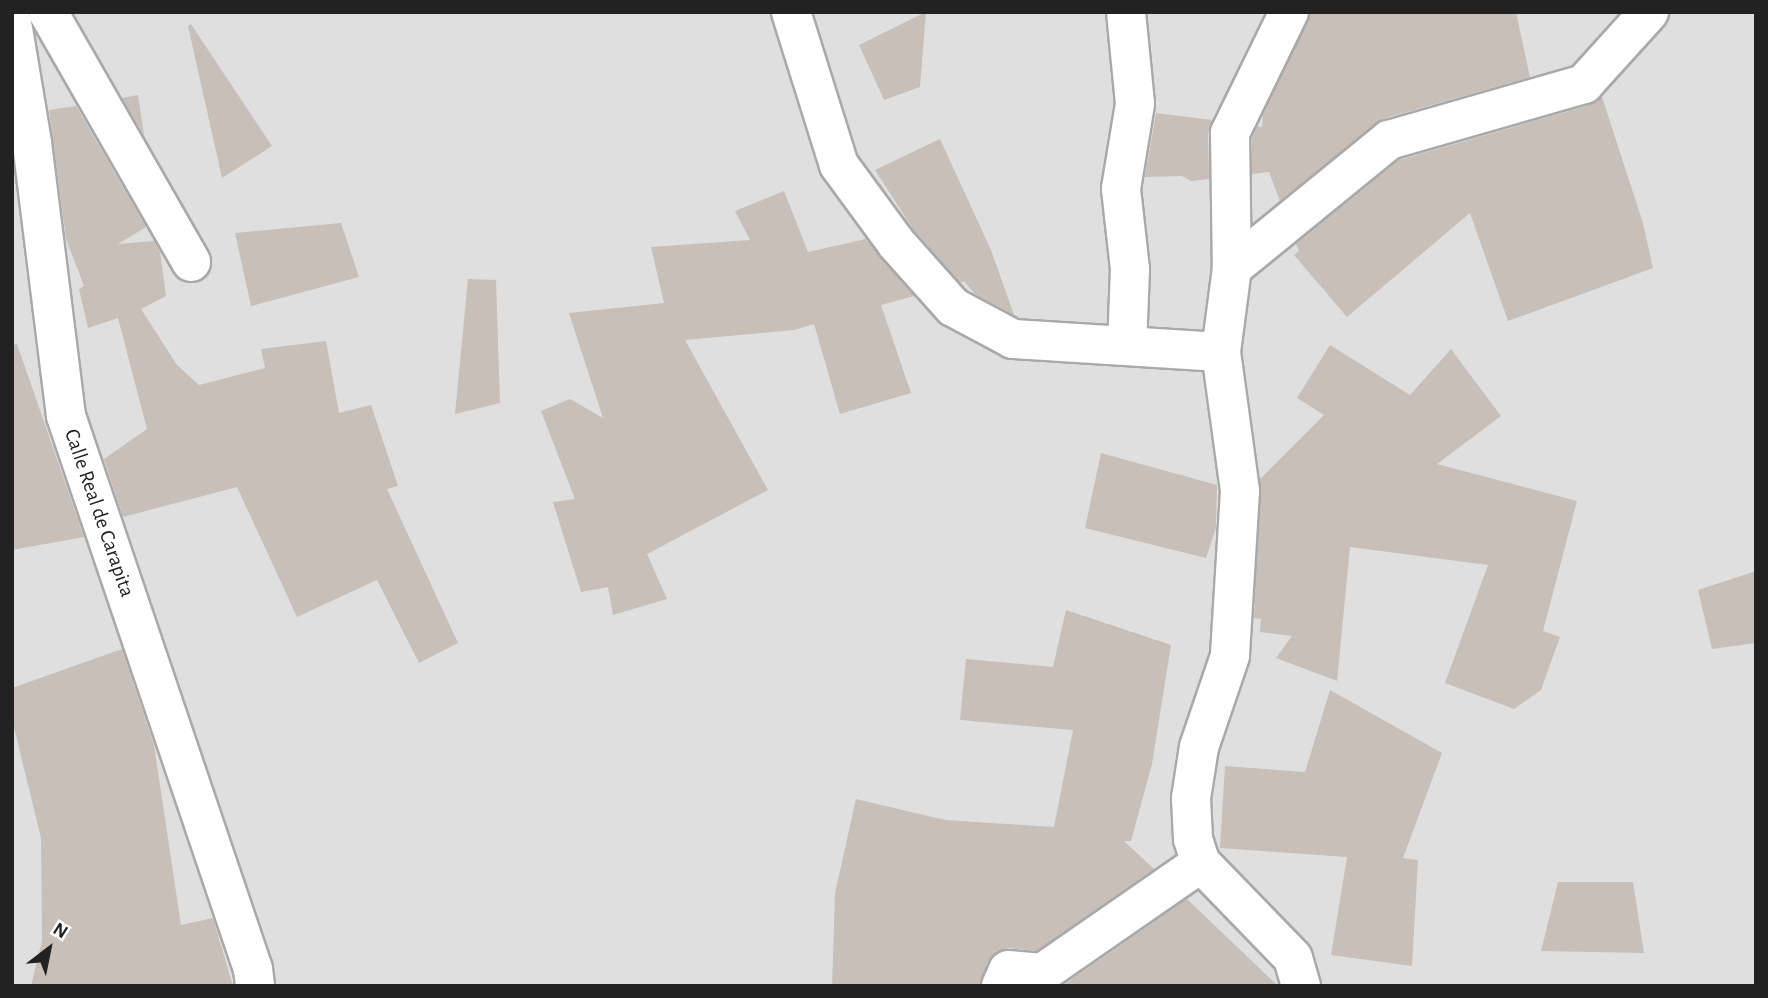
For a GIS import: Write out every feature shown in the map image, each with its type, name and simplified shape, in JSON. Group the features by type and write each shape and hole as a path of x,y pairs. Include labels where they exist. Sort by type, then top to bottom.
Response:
{"street":[{"path":"48,12 191,262"},
{"path":"791,12 839,165 896,243 953,307 1013,340 1221,352"},
{"path":"1126,12 1135,104 1121,189 1130,269 1127,346"},
{"path":"1289,12 1230,133 1232,268 1221,352 1240,491 1230,656 1199,747 1191,798 1193,839 1201,863 1293,958 1301,986"},
{"path":"1232,268 1390,141 1584,84 1649,12"},
{"name":"Calle Real de Carapita","path":"12,23 32,143 66,416 253,970 255,986"},
{"path":"1001,986 1008,970 1042,973 1201,863"}],"shaded area":[{"path":"12,12 1756,12 1756,986 12,986"}],"building":[{"path":"926,12 920,87 884,100 859,45"},
{"path":"1311,12 1516,12 1530,77 1382,119 1280,201 1269,172 1252,174 1252,138 1258,126 1262,127 1263,115"},
{"path":"191,24 272,146 222,178 188,26"},
{"path":"138,95 144,135 122,98"},
{"path":"1602,97 1643,223 1653,268 1508,321 1470,213 1347,317 1294,255 1299,251 1296,244 1399,160 1590,105"},
{"path":"76,106 146,227 118,244 154,241 160,252 166,296 141,309 177,365 199,385 265,368 261,349 326,341 339,413 371,405 398,486 387,489 458,643 419,663 377,580 297,617 237,487 123,517 104,459 147,429 118,318 88,328 79,289 84,286 66,239 49,110"},
{"path":"1156,113 1212,120 1208,133 1209,179 1191,181 1182,176 1145,177"},
{"path":"940,139 991,250 1014,315 975,294 964,281 960,283 913,229 875,170"},
{"path":"784,191 808,252 866,239 914,296 881,305 911,393 840,414 814,324 794,330 685,340 768,490 647,554 667,599 613,615 608,587 581,592 553,502 575,499 541,411 570,399 603,418 569,313 664,303 651,247 750,240 735,211"},
{"path":"341,223 359,277 251,306 235,233"},
{"path":"468,279 496,280 500,403 455,414"},
{"path":"17,344 84,537 12,550 12,345"},
{"path":"1330,345 1410,395 1451,349 1501,416 1437,464 1577,501 1543,631 1560,637 1541,690 1514,709 1445,683 1488,565 1350,547 1337,681 1276,658 1292,636 1260,632 1261,619 1254,618 1260,479 1324,415 1297,398"},
{"path":"1101,453 1217,485 1216,528 1206,558 1085,528"},
{"path":"1756,571 1756,643 1712,649 1698,590"},
{"path":"1066,610 1171,645 1152,764 1131,841 1124,841 1154,869 1036,951 1010,948 996,952 988,961 980,986 832,986 835,893 856,799 945,820 1054,827 1073,730 960,720 966,659 1053,667"},
{"path":"122,649 154,745 181,925 213,918 233,986 31,986 42,941 41,838 12,719 12,688"},
{"path":"1330,690 1442,753 1403,858 1418,860 1412,966 1331,955 1347,857 1220,848 1225,766 1305,772"},
{"path":"1558,882 1633,882 1644,953 1541,951"},
{"path":"1187,899 1278,986 1062,986"}]}
